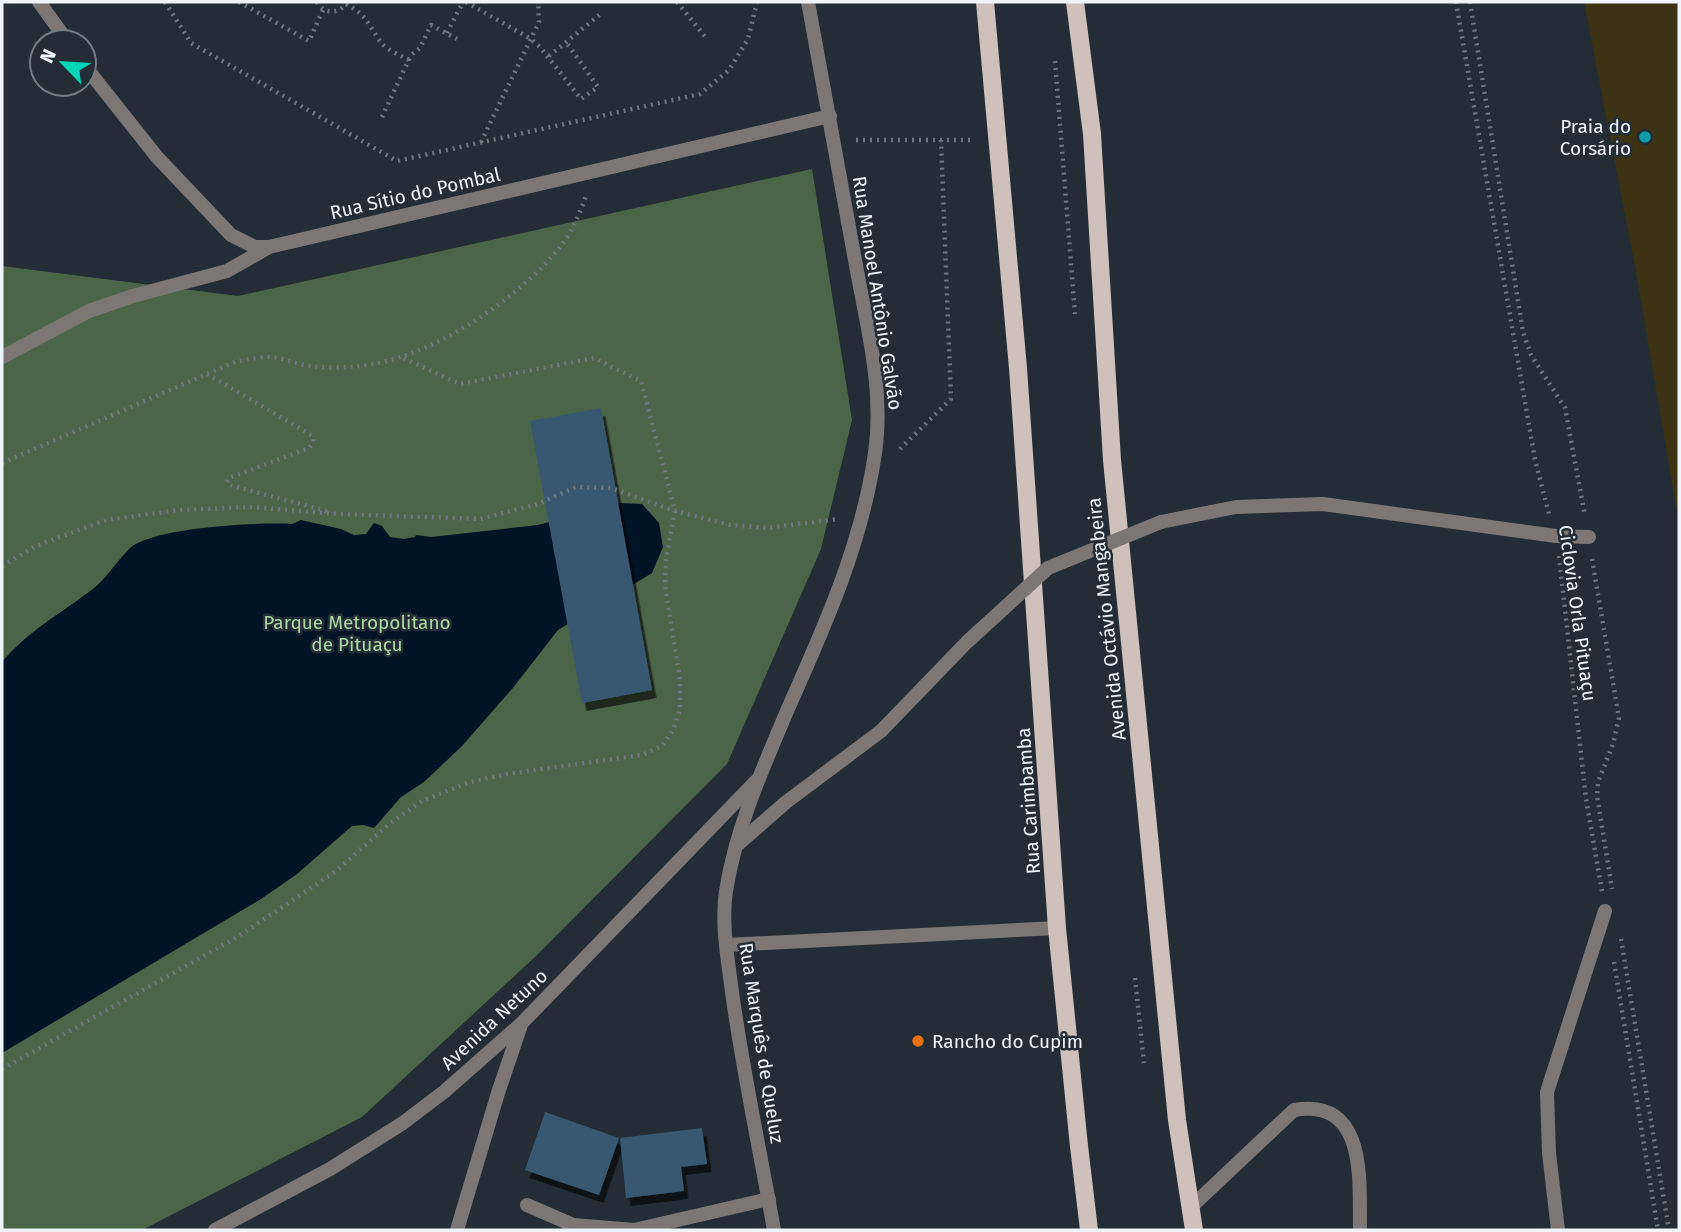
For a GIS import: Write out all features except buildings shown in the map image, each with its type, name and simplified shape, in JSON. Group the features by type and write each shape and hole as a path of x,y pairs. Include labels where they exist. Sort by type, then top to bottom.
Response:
{"main road":[{"path":"985,2 998,140"},
{"name":"Avenida Octávio Mangabeira","path":"1075,2 1092,134 1114,488 1177,1120 1194,1230"},
{"name":"Rua Carimbamba","path":"998,140 1018,368 1057,928 1089,1230"}],"street":[{"path":"39,2 58,28"},
{"name":"Rua Manoel Antônio Galvão","path":"756,781 848,563 870,478 879,409 808,2"},
{"name":"Rua Sítio do Pombal","path":"98,83 157,157 231,235 255,247 269,247 830,116"},
{"path":"2,357 89,311 133,296 227,271 269,247"},
{"path":"736,846 785,803 881,731 967,642 1048,568 1161,522 1236,507 1323,504 1556,536 1589,537"},
{"name":"Rua Marquês de Queluz","path":"756,781 736,846 726,895 726,945 736,1018 774,1230"},
{"name":"Avenida Netuno","path":"215,1230 330,1169 403,1123 445,1091 521,1024 756,781"},
{"path":"1558,1230 1549,1153 1547,1092 1605,911"},
{"path":"726,945 1057,928"},
{"path":"457,1230 521,1024"},
{"path":"1190,1208 1294,1110 1310,1107 1331,1112 1346,1125 1359,1157 1360,1230"},
{"path":"527,1205 573,1225 634,1230 769,1199"}],"path":[{"path":"165,2 191,43 397,161 700,94 729,70 748,39 757,2"},
{"path":"317,2 323,10 332,12 340,10 347,3 360,11 375,30 380,42 409,60"},
{"path":"447,33 464,2 531,39 549,56 582,99 598,87 566,42"},
{"path":"481,142 539,22 538,2"},
{"path":"677,2 707,38"},
{"name":"Ciclovia Orla Pituaçu","path":"1456,2 1535,460 1556,536 1586,799 1658,1230"},
{"path":"1471,2 1523,332 1531,355 1565,408 1619,718 1613,744 1598,782 1597,796 1613,891"},
{"path":"242,3 309,41 323,10"},
{"path":"549,56 603,12"},
{"path":"382,117 411,55 420,48 431,25 457,38"},
{"path":"834,140 998,140"},
{"path":"870,478 951,399 942,140"},
{"path":"2,463 237,361 270,356 311,366 358,366 403,358 445,339 484,314 558,251 580,213 594,172"},
{"path":"2,1069 234,939 335,872 388,825 422,800 470,782 642,755 662,746 673,730 680,710 680,680 665,584 666,559 675,511 641,381 594,358 460,384 403,358"},
{"path":"207,374 313,436 313,443 309,448 229,478 229,485 338,514"},
{"path":"2,566 36,546 106,520 179,510 250,507 338,514 480,519 538,504 576,487 611,488 675,511 730,525 765,528 862,516"},
{"path":"1619,932 1669,1230"}],"green space":[{"name":"Parque Metropolitano de Pituaçu","path":"812,169 852,420 821,549 727,764 536,956 362,1117 142,1230 2,1230 2,266 238,296"}],"sand":[{"name":"Praia do Corsário","path":"1584,2 1679,2 1679,524 1636,272"}],"water":[{"path":"618,503 642,504 659,523 663,547 652,573 558,630 512,689 462,746 424,782 401,797 374,828 352,826 297,874 261,899 2,1053 2,662 22,642 95,587 129,549 159,536 232,525 292,524 301,520 341,529 354,535 366,534 374,523 382,526 390,537 404,539 416,535 431,537 538,525"}],"place":[{"name":"Praia do Corsário","path":"1645,137"},
{"name":"Rancho do Cupim","path":"918,1041"}]}
